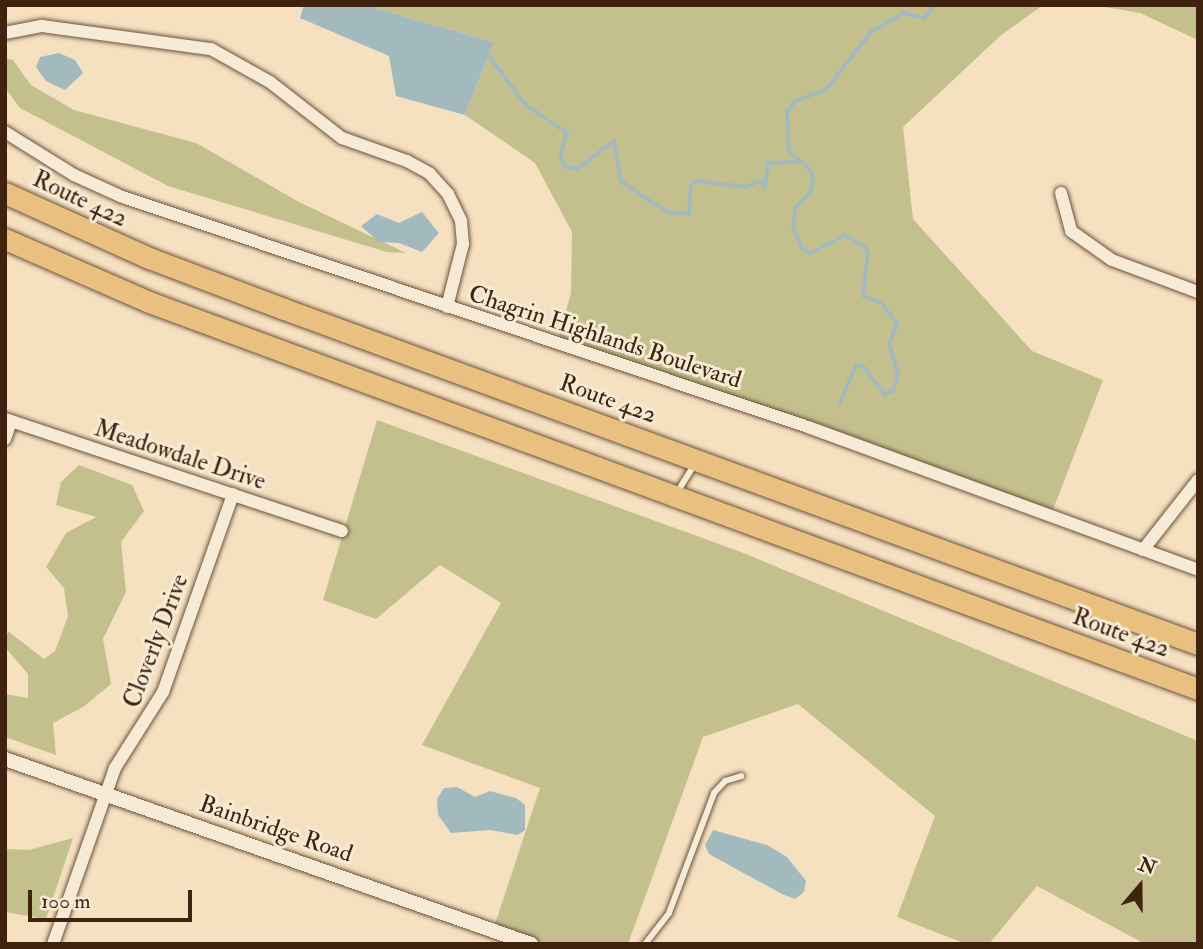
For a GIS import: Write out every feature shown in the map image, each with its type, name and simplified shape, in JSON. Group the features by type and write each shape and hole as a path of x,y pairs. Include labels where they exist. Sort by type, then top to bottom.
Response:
{"highway":[{"name":"Route 422","path":"5,193 149,258 1198,644"},
{"name":"Route 422","path":"5,239 149,302 1198,689"}],"street":[{"path":"5,33 42,26 211,49 270,82 342,138 407,161 430,174 449,194 461,221 463,244 447,307"},
{"name":"Chagrin Highlands Boulevard","path":"5,132 74,175 120,196 808,427 1198,570"},
{"path":"1061,193 1071,231 1112,260 1198,292"},
{"path":"5,439 8,421"},
{"name":"Meadowdale Drive","path":"8,421 342,531"},
{"path":"1143,550 1198,480"},
{"name":"Cloverly Drive","path":"53,944 124,748 145,725 163,692 233,494"},
{"name":"Bainbridge Road","path":"5,759 531,944"}],"lane":[{"path":"674,496 697,460"},
{"path":"645,944 669,913 714,793 725,781 741,776"}],"shaded area":[{"path":"364,5 1043,5 1000,36 903,127 913,219 1032,351 1103,380 1051,515 557,343 571,293 572,232 535,163 465,115 494,42"},
{"path":"1093,5 1198,5 1198,40 1140,13"},
{"path":"5,58 13,60 31,85 74,110 196,143 299,202 406,253 387,252 168,186 20,108 5,88"},
{"path":"377,420 741,552 1198,741 1198,944 1145,944 1037,886 989,944 966,944 897,917 935,816 798,704 703,737 628,944 507,944 509,936 493,930 540,788 422,745 501,603 440,565 376,619 323,600"},
{"path":"79,465 132,485 144,511 121,542 126,592 103,639 111,684 83,707 53,723 56,755 5,737 5,694 28,698 28,674 5,647 5,636 9,632 44,659 55,651 68,616 64,588 46,567 66,533 96,517 56,505 61,482"},
{"path":"73,838 46,919 5,912 5,849 29,850"}],"water":[{"path":"304,5 364,5 494,42 465,115 396,96 389,56 300,18"},
{"path":"59,53 75,60 83,73 65,90 46,81 36,67 40,57"},
{"path":"422,212 439,233 422,252 399,243 379,242 361,226 377,214 399,223"},
{"path":"457,787 475,797 490,791 516,798 525,805 525,830 518,835 490,830 451,833 438,815 437,799 444,788"},
{"path":"713,830 767,845 787,857 806,881 804,892 795,899 782,894 709,854 705,845"}],"waterway":[{"path":"840,403 856,365 863,366 885,394 893,391 898,375 889,344 897,324 882,304 863,296 868,252 863,246 845,236 810,254 802,249 793,228 795,209 810,193 813,181 811,171 789,151 787,113 794,102 826,90 872,31 905,13 924,18 934,5"},
{"path":"489,55 525,104 567,133 561,156 566,167 578,169 614,141 622,182 667,212 689,214 691,185 697,181 746,187 762,181 765,187 768,163 798,162"}]}
